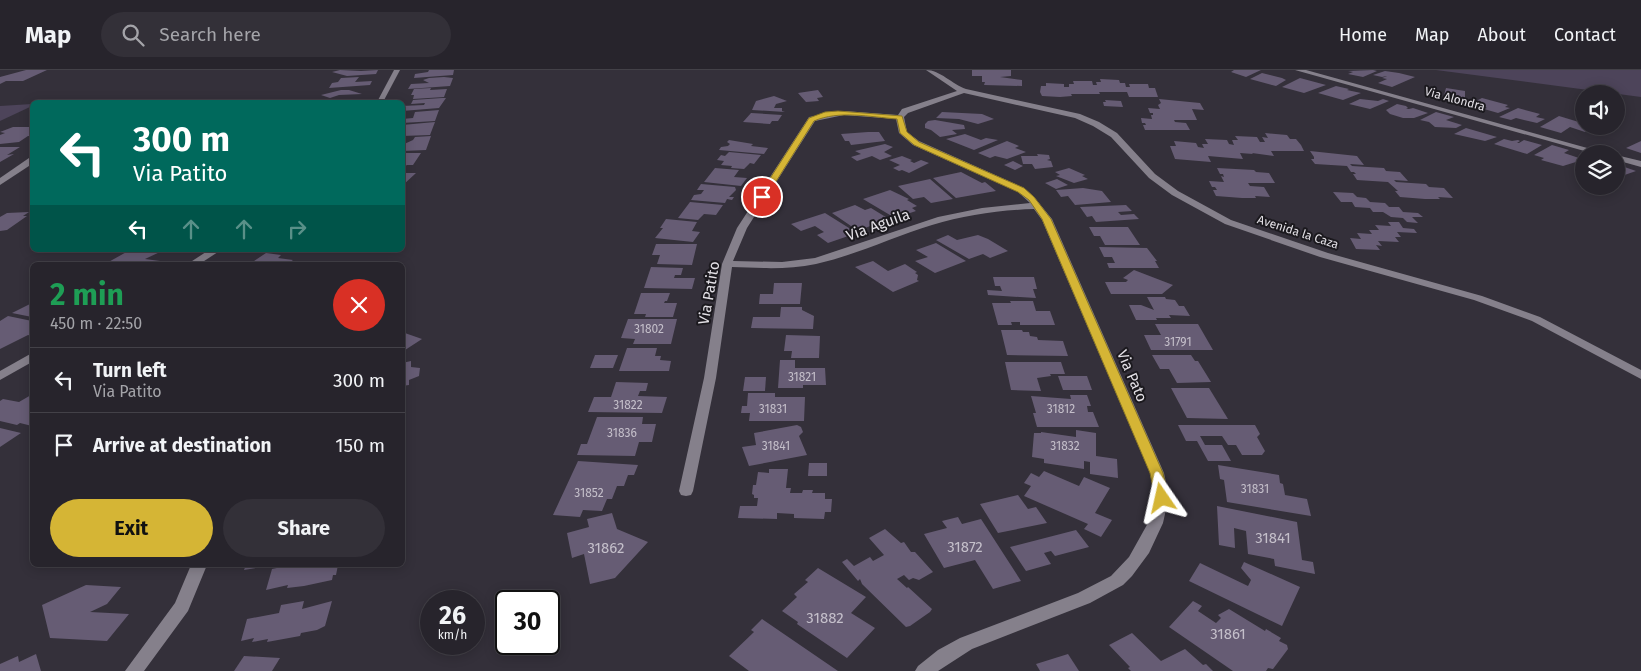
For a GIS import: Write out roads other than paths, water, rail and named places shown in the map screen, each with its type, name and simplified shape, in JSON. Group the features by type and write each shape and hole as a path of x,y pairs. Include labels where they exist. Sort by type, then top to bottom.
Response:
{"street":[{"path":"381,100 397,70"},
{"path":"929,70 954,87 964,91"},
{"name":"Via Alondra","path":"1298,70 1575,146"},
{"path":"900,117 905,111 918,105 964,91"},
{"name":"Avenida la Caza","path":"964,91 1077,116 1096,124 1114,135 1152,176 1176,194 1228,222 1296,246 1478,298 1528,316 1608,356 1641,375"},
{"name":"Via Patito","path":"686,491 710,378 727,264 742,228 812,119 825,114 838,113 900,117"},
{"name":"Via Pato","path":"900,117 903,133 916,144 1021,190 1047,219 1157,473 1162,498 1156,523 1146,545 1131,565 1108,586 1060,608 972,640 924,671"},
{"path":"1625,160 1641,164"},
{"path":"0,182 30,161"},
{"name":"Via Aguila","path":"727,264 790,264 814,261 841,254 928,223 960,214 1007,207 1037,206"},
{"path":"195,262 213,252"},
{"path":"0,376 30,358"},
{"path":"134,671 182,606 198,567"}]}
